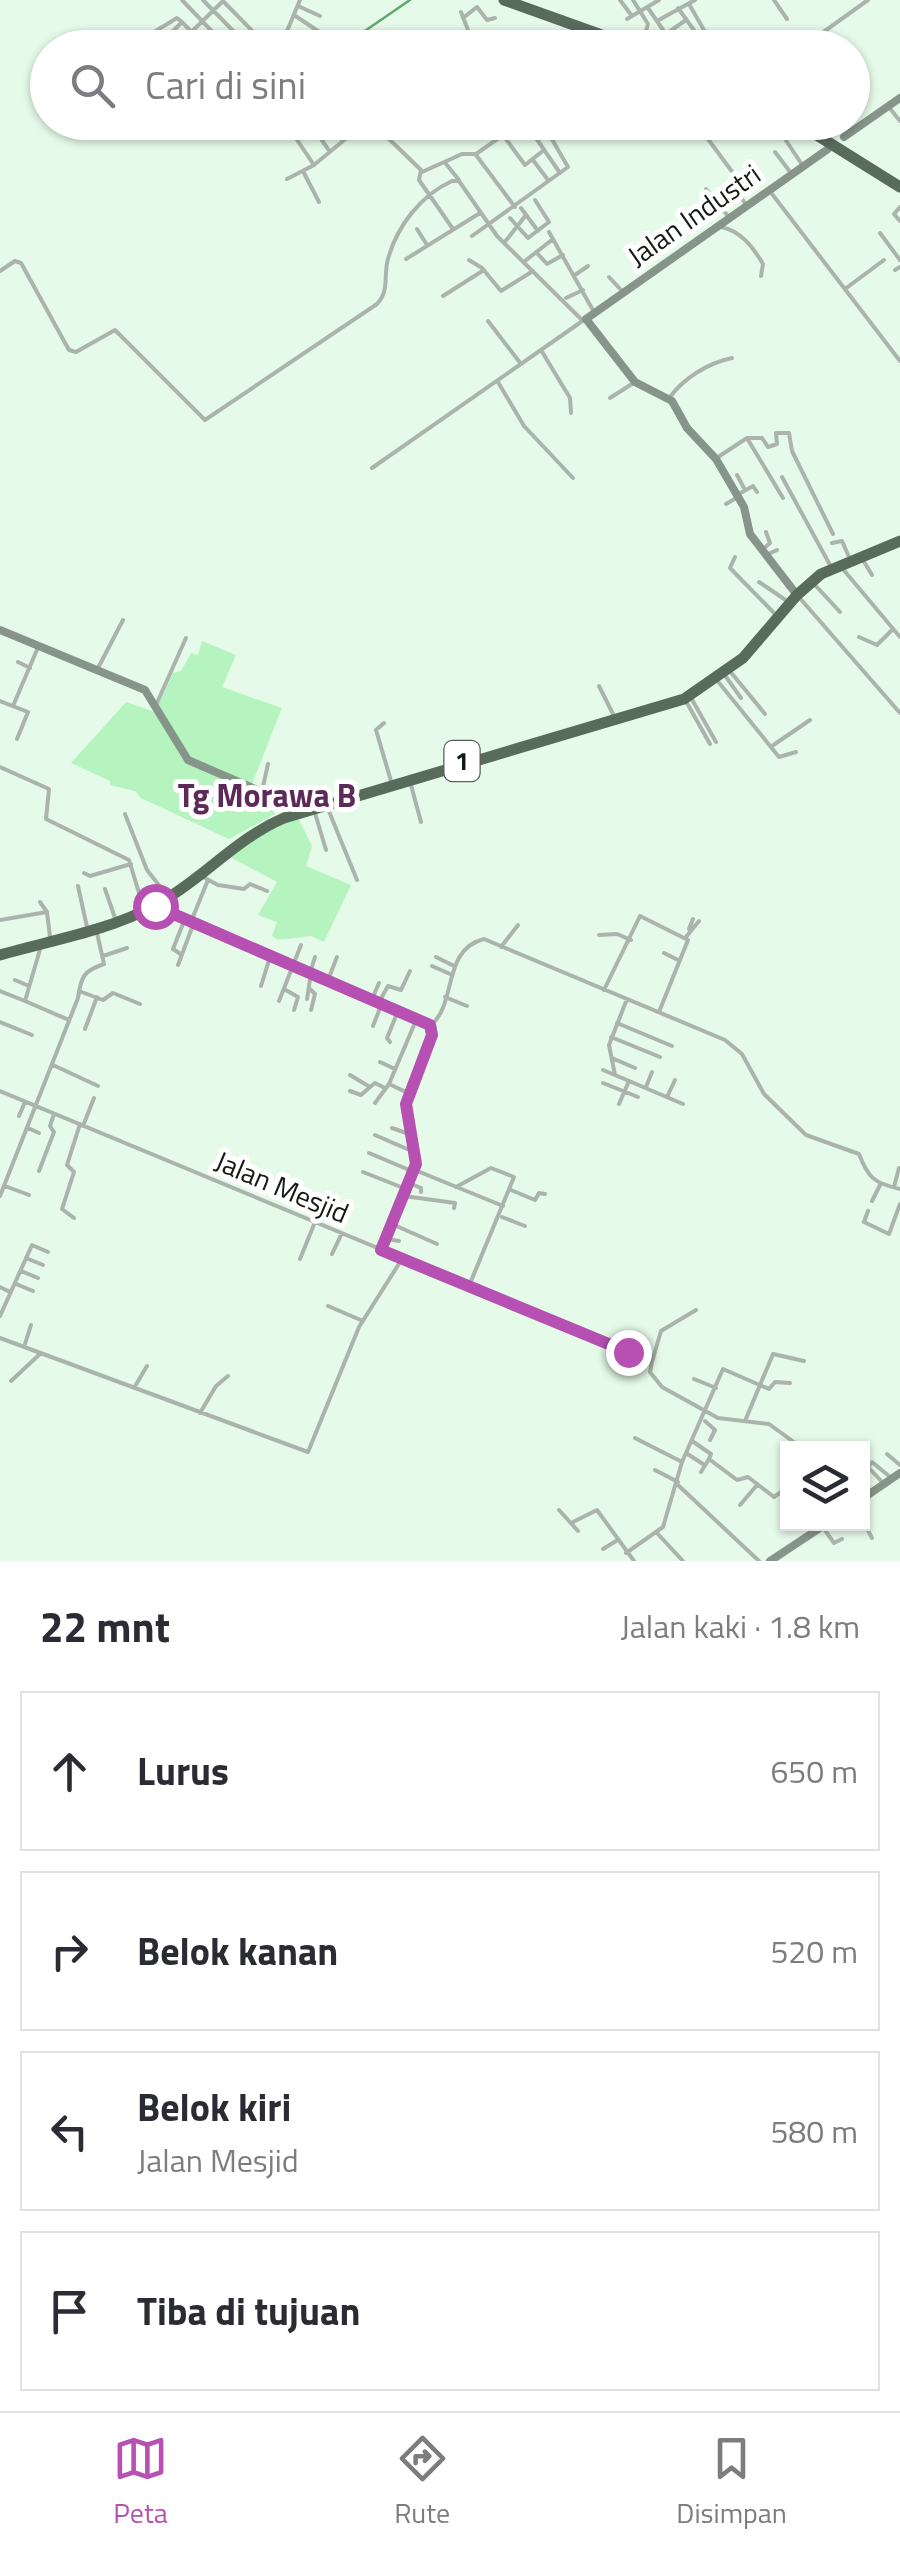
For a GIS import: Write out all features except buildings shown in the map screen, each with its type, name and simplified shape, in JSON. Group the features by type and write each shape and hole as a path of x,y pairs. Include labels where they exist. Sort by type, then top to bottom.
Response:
{"highway":[{"path":"504,0 588,30"},
{"path":"522,0 604,30"},
{"path":"826,140 900,184"},
{"path":"834,140 900,184"},
{"name":"1","path":"0,953 148,908 204,878 251,834 306,808 687,698 723,674 811,581 844,560 900,539"},
{"name":"1","path":"91,928 148,908 244,832 390,781 615,718 695,689 748,647 793,596 844,560"}],"street":[{"path":"182,0 211,30"},
{"path":"203,0 232,30"},
{"path":"192,30 223,0 257,30"},
{"path":"620,0 629,18 659,0"},
{"path":"632,0 648,24 646,30"},
{"path":"673,0 694,30"},
{"path":"657,21 695,0"},
{"path":"774,0 787,19"},
{"path":"826,30 868,0"},
{"path":"286,30 299,3 320,16"},
{"path":"649,4 663,30"},
{"path":"689,4 704,30"},
{"path":"468,30 462,15 478,7 487,20 495,18"},
{"path":"294,15 316,30"},
{"path":"157,30 176,18 190,30"},
{"path":"672,30 686,20"},
{"path":"174,30 182,22"},
{"path":"870,119 900,98"},
{"path":"888,106 900,122"},
{"path":"297,140 314,166"},
{"path":"322,140 328,149"},
{"path":"287,179 304,174 342,140"},
{"path":"390,140 422,172"},
{"path":"446,164 462,154 476,154 496,140"},
{"path":"507,140 525,165 544,150"},
{"path":"537,140 560,173"},
{"path":"472,236 518,208 560,173 568,161 554,140"},
{"path":"709,140 736,177 736,190 746,206"},
{"path":"786,140 803,166"},
{"name":"Jalan Industri","path":"584,320 828,149"},
{"path":"775,152 792,173"},
{"path":"476,154 538,231"},
{"path":"533,160 549,182"},
{"path":"453,229 419,180 422,172 442,162 489,227 584,320 635,382 669,398 686,428 716,459 740,494 748,531 793,596 900,712"},
{"path":"304,174 320,202"},
{"path":"0,271 15,261 20,263 72,352 115,330 200,417 211,420 380,300 390,254 414,208 431,194 459,181"},
{"path":"706,188 729,217"},
{"path":"770,190 900,360"},
{"path":"510,218 526,239 538,231 549,222 536,200"},
{"path":"898,219 900,207"},
{"path":"504,242 515,224 541,208"},
{"path":"406,259 480,214"},
{"path":"717,225 732,229 746,240 762,261 761,276"},
{"path":"417,229 428,245"},
{"path":"549,232 594,312"},
{"path":"880,232 898,266"},
{"path":"524,262 553,239"},
{"path":"536,252 547,264 560,257"},
{"path":"470,260 501,291 533,271"},
{"path":"844,289 884,260"},
{"path":"575,275 588,266"},
{"path":"443,296 484,270"},
{"path":"610,277 623,292"},
{"path":"566,298 583,290"},
{"path":"32,303 40,300"},
{"path":"488,320 521,364"},
{"path":"372,468 584,320"},
{"path":"541,350 570,398 571,413"},
{"path":"669,398 694,375 732,358"},
{"path":"496,381 534,439 549,448 573,478"},
{"path":"610,398 635,382"},
{"path":"716,459 748,438 762,438 768,446 777,444 775,434 790,432 792,451 833,534"},
{"path":"748,438 783,498"},
{"path":"737,474 740,494"},
{"path":"782,477 900,638"},
{"path":"726,504 754,486 758,492"},
{"path":"764,553 770,542 766,532"},
{"path":"832,543 842,541 844,560"},
{"path":"764,553 776,550"},
{"path":"735,557 730,568 776,615"},
{"path":"844,560 872,574"},
{"path":"811,581 840,612"},
{"path":"759,582 793,596"},
{"path":"97,670 123,620"},
{"path":"865,644 869,639 877,645 893,629"},
{"path":"0,630 145,690 169,735 188,760 306,808 326,850"},
{"path":"859,637 871,650"},
{"path":"156,706 186,638"},
{"path":"13,706 39,646"},
{"path":"18,662 30,668"},
{"path":"723,674 742,698"},
{"path":"723,674 765,714"},
{"path":"723,674 782,758 796,752"},
{"path":"600,686 615,718"},
{"path":"687,698 713,743"},
{"path":"0,700 28,712 17,740"},
{"path":"772,746 810,720"},
{"path":"384,723 376,728 390,781"},
{"path":"262,791 268,764"},
{"path":"0,767 49,789 46,819 123,856 131,864 148,908 430,1025"},
{"path":"410,780 421,822"},
{"path":"327,805 357,880"},
{"path":"125,814 146,870 166,894"},
{"path":"84,874 131,864"},
{"path":"178,966 204,878 218,886 244,889 250,884 267,891"},
{"path":"0,1196 70,1020 82,977 89,968 103,965 78,886"},
{"path":"105,889 115,918"},
{"path":"25,1001 46,940 47,912 40,902"},
{"path":"0,920 47,912"},
{"path":"604,990 640,916 686,937"},
{"path":"659,1012 688,942 689,929 696,920"},
{"path":"182,955 174,954 189,924"},
{"path":"501,946 518,925"},
{"path":"599,935 618,934 631,940"},
{"path":"430,1025 437,1020 454,966 480,939 730,1043 764,1094 806,1135 859,1154 864,1172 880,1185 897,1188 899,1168"},
{"path":"279,1002 301,946"},
{"path":"674,947 667,954 678,960"},
{"path":"102,956 127,948"},
{"path":"262,986 270,956"},
{"path":"311,1010 315,994 306,984 315,957"},
{"path":"328,980 336,957"},
{"path":"436,957 454,966"},
{"path":"432,966 450,974"},
{"path":"373,1026 388,986 401,990 410,971"},
{"path":"15,980 30,986"},
{"path":"372,999 380,983"},
{"path":"284,989 298,997 294,1010"},
{"path":"79,990 104,1000 110,992 140,1004"},
{"path":"307,1000 310,990"},
{"path":"0,991 70,1020"},
{"path":"444,997 467,1006"},
{"path":"85,1029 97,998"},
{"path":"615,1075 611,1036 628,999"},
{"path":"390,1042 386,1038 398,1010"},
{"path":"375,1104 417,1018"},
{"path":"0,1022 32,1035"},
{"path":"617,1023 672,1046"},
{"path":"381,1250 414,1171 409,1134 410,1094 432,1035 430,1025"},
{"path":"611,1036 660,1057"},
{"path":"612,1058 635,1068"},
{"path":"380,1062 395,1069"},
{"path":"53,1065 98,1086"},
{"path":"603,1070 684,1104"},
{"path":"646,1087 652,1072"},
{"path":"350,1075 370,1087"},
{"path":"667,1096 674,1080"},
{"path":"620,1104 629,1081"},
{"path":"350,1091 361,1095 376,1083 410,1094"},
{"path":"603,1083 636,1096 638,1084"},
{"name":"Jalan Mesjid","path":"0,1092 652,1362 650,1372 658,1384 724,1420 772,1425 793,1441"},
{"path":"74,1218 62,1209 74,1172 67,1165 94,1098"},
{"path":"19,1116 25,1102"},
{"path":"39,1172 54,1132 50,1126 54,1114"},
{"path":"28,1128 39,1133"},
{"path":"392,1128 409,1134"},
{"path":"375,1135 414,1152"},
{"path":"370,1153 503,1206"},
{"path":"456,1187 492,1168 514,1177 469,1286"},
{"path":"363,1172 421,1187 421,1192"},
{"path":"4,1185 28,1195"},
{"path":"872,1201 880,1185"},
{"path":"510,1190 534,1200 539,1192 546,1194"},
{"path":"404,1196 454,1203 454,1208"},
{"path":"868,1211 865,1222 886,1235 893,1229 900,1204"},
{"path":"500,1216 525,1226"},
{"path":"300,1259 315,1222"},
{"path":"392,1224 437,1244"},
{"path":"332,1254 342,1234"},
{"path":"386,1240 399,1241"},
{"path":"0,1316 32,1245 48,1252"},
{"path":"26,1258 43,1265"},
{"path":"0,1338 308,1452 363,1321 402,1259"},
{"path":"21,1270 38,1278"},
{"path":"16,1284 33,1291"},
{"path":"0,1287 10,1292"},
{"path":"328,1306 363,1321"},
{"path":"652,1362 661,1331 696,1310"},
{"path":"24,1347 31,1325"},
{"path":"745,1421 774,1353 804,1362"},
{"path":"11,1381 41,1354"},
{"path":"134,1388 147,1366"},
{"path":"626,1553 657,1532 678,1483 682,1462 708,1412 723,1369 770,1389 775,1382 790,1383"},
{"path":"200,1412 216,1386 228,1376"},
{"path":"694,1379 716,1388"},
{"path":"703,1420 715,1429 710,1440"},
{"path":"635,1438 682,1462"},
{"path":"692,1441 711,1454 701,1472"},
{"path":"686,1453 705,1466"},
{"path":"888,1454 900,1465"},
{"path":"709,1459 737,1480 747,1477 776,1497 780,1494"},
{"path":"655,1470 678,1483 759,1561"},
{"path":"870,1494 892,1479"},
{"path":"740,1504 757,1485"},
{"path":"574,1520 596,1509 631,1560"},
{"path":"560,1510 574,1520 579,1530"},
{"path":"770,1561 815,1531"},
{"path":"827,1531 834,1544 842,1539"},
{"path":"868,1531 872,1538"},
{"path":"657,1532 683,1561"},
{"path":"603,1549 618,1540"}],"green space":[{"path":"202,641 236,655 222,687 282,708 252,784 275,814 229,839 71,763 126,702 155,712 173,673 181,671 191,653 198,655"},
{"path":"297,816 312,846 306,866 351,885 324,942 311,936 278,940 272,936 277,922 258,915 277,882 226,855"}],"waterway":[{"path":"366,30 410,0"}],"district":[{"name":"Tg Morawa B","path":"267,796"}],"route":[{"path":"155,906 168,915 430,1025 432,1035 406,1104 416,1164 381,1250 628,1352"}]}
